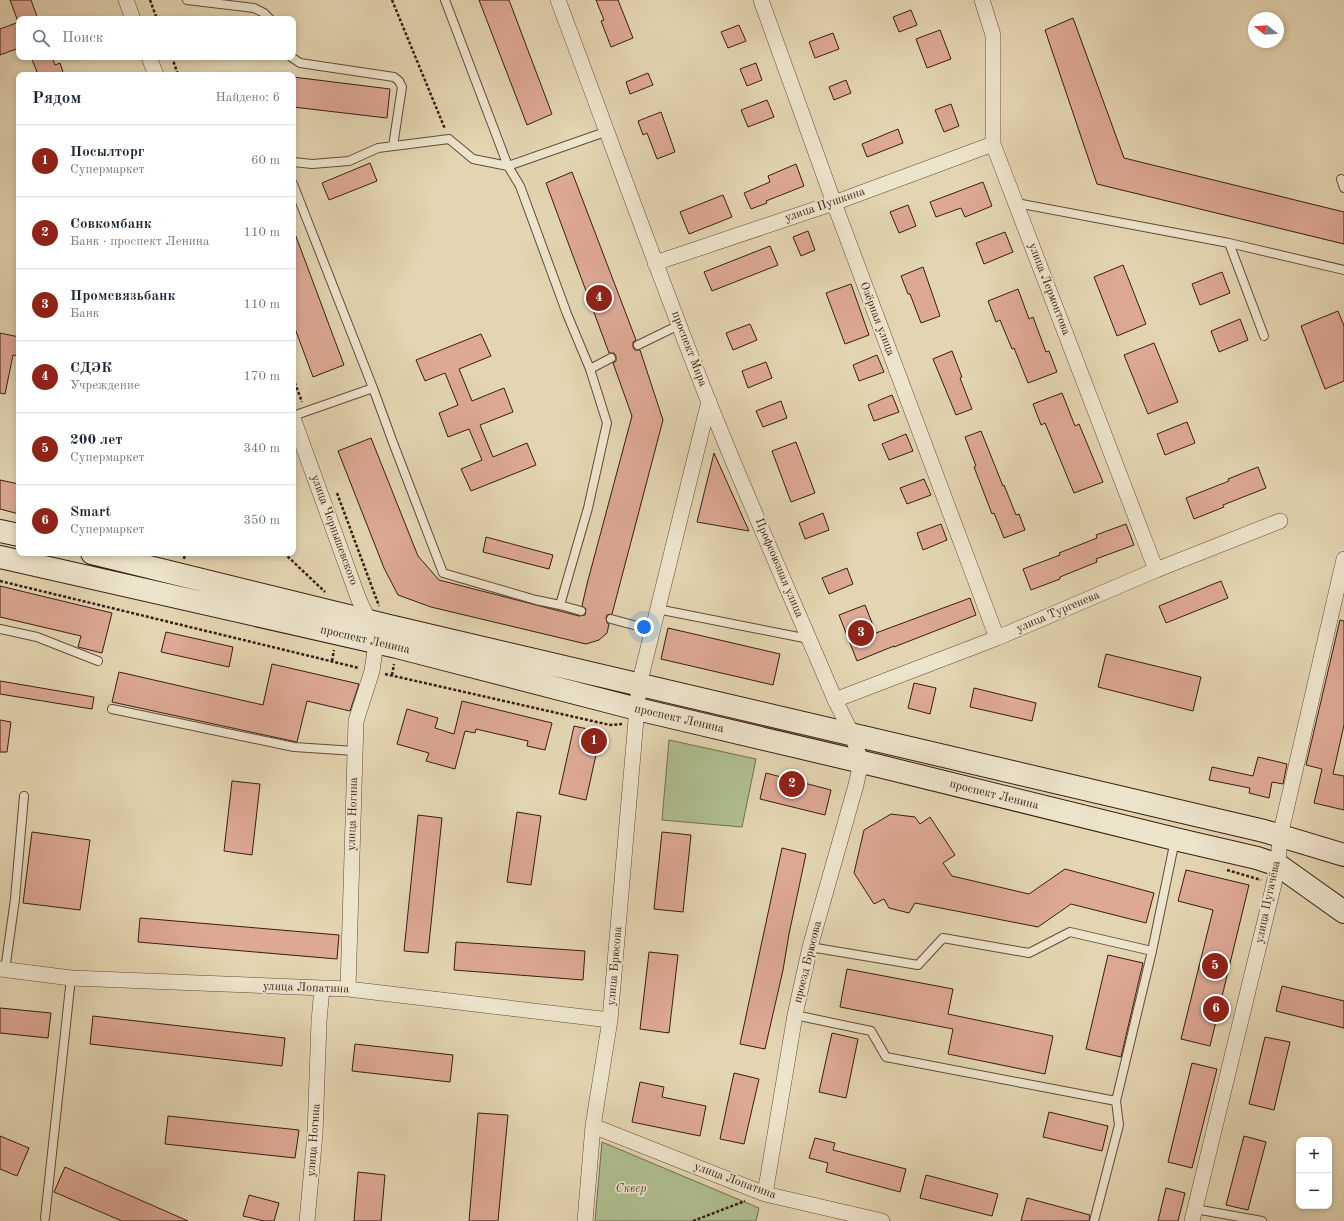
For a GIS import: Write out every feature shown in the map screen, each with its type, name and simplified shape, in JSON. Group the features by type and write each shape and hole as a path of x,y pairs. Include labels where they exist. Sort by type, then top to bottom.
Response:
{"main road":[{"path":"0,531 16,534"},
{"name":"проспект Ленина","path":"104,556 639,685 1121,797 1280,836 1344,855"},
{"name":"проспект Ленина","path":"0,557 376,642 637,716 861,762 1175,840 1236,852 1278,865 1344,912"}],"street":[{"path":"126,0 132,16"},
{"name":"проспект Мира","path":"558,0 608,131 655,264 709,401 639,685 637,716"},
{"name":"Озёрная улица","path":"761,0 834,203 997,638"},
{"name":"улица Лермонтова","path":"982,0 993,35 993,144 1156,570"},
{"path":"150,60 155,72"},
{"name":"улица Пушкина","path":"655,264 834,203 993,144"},
{"name":"Профсоюзная улица","path":"709,401 835,700 852,734"},
{"name":"улица Чернышевского","path":"296,425 359,600 369,621 376,642"},
{"name":"улица Тургенева","path":"835,700 997,638 1156,570 1280,521"},
{"name":"улица Пугачёва","path":"1193,1215 1278,865 1280,836 1344,559"},
{"name":"улица Ногина","path":"348,989 356,721 372,671 376,642"},
{"name":"улица Брюсова","path":"584,1221 593,1126 610,1020 637,716"},
{"path":"852,734 861,762"},
{"name":"проезд Брюсова","path":"765,1194 795,1015 810,947 861,762"},
{"name":"улица Лопатина","path":"2,970 71,978 348,989 610,1020"},
{"name":"улица Ногина","path":"307,1221 315,1134 319,1022 322,988"},
{"name":"улица Лопатина","path":"593,1126 765,1194 882,1221"}],"lane":[{"path":"187,0 254,8 267,16"},
{"path":"445,0 508,166 520,186 567,314 590,369 607,423 588,508 560,605"},
{"path":"296,60 300,63 394,77 399,81 402,87 393,146"},
{"path":"296,162 312,164 349,161 378,148 449,139 473,159 508,166 608,131"},
{"path":"1341,179 1344,188"},
{"path":"296,192 373,388 443,573 536,600 581,611"},
{"path":"1016,203 1229,243 1344,270"},
{"path":"1229,243 1264,336"},
{"path":"638,345 679,325"},
{"path":"590,369 611,358"},
{"path":"296,416 373,388"},
{"path":"657,609 809,639"},
{"path":"611,619 652,630"},
{"path":"0,629 37,637 98,661"},
{"path":"112,709 294,747 355,750"},
{"path":"2,970 15,899 24,796"},
{"path":"1094,1221 1119,1125 1116,1101 1152,951 1175,840"},
{"path":"810,947 918,965 943,938 1029,954 1070,932 1152,951"},
{"path":"45,1218 71,978"},
{"path":"795,1015 871,1032 886,1057 1116,1101"},
{"path":"1193,1215 1262,1221"}],"path":[{"path":"150,0 156,16"},
{"path":"392,0 449,139"},
{"path":"173,60 177,72"},
{"path":"287,556 327,594"},
{"path":"0,581 372,671 610,725 637,716"},
{"path":"693,1221 765,1194"}],"green space":[{"path":"669,740 756,759 742,827 662,820"},
{"name":"Сквер","path":"602,1142 759,1208 756,1221 595,1221"}],"building":[{"path":"10,0 31,0 37,16 16,16"},
{"path":"479,0 509,0 552,114 527,125"},
{"path":"596,0 618,0 633,38 611,47 601,21 604,20"},
{"path":"911,10 917,25 899,32 893,17"},
{"path":"1073,18 1124,158 1344,212 1344,244 1097,184 1045,30"},
{"path":"16,23 16,49 0,55 0,29"},
{"path":"739,25 746,41 728,48 721,32"},
{"path":"940,30 951,59 927,68 916,39"},
{"path":"833,33 839,49 815,58 809,42"},
{"path":"32,60 53,60 55,65 60,63 63,72 37,72"},
{"path":"756,63 762,80 747,86 740,69"},
{"path":"648,73 653,85 630,94 626,82"},
{"path":"296,77 390,89 387,118 296,107"},
{"path":"846,80 851,93 834,100 829,87"},
{"path":"767,100 774,117 748,127 741,110"},
{"path":"951,104 959,126 944,132 935,110"},
{"path":"661,112 675,152 657,159 647,133 643,135 638,121"},
{"path":"898,129 903,143 867,157 862,144"},
{"path":"370,163 377,181 329,200 322,183"},
{"path":"796,164 804,186 766,201 767,203 751,209 744,193 770,182 768,176"},
{"path":"572,172 636,340 633,342 633,347 635,350 640,350 663,420 612,614 607,615 606,618 607,623 609,624 607,633 599,640 586,644 431,607 398,595 384,568 338,451 371,438 418,556 439,580 579,616 585,615 586,609 582,606 587,584 632,416 613,363 616,361 616,356 614,353 609,353 546,183"},
{"path":"983,182 992,206 965,217 961,208 936,217 930,202"},
{"path":"723,195 732,217 689,234 680,212"},
{"path":"908,205 916,226 899,233 890,212"},
{"path":"808,231 815,250 801,256 793,237"},
{"path":"1005,232 1013,252 984,264 976,243"},
{"path":"296,236 344,365 313,377 296,331"},
{"path":"770,246 778,265 712,291 704,272"},
{"path":"1123,265 1146,324 1117,336 1094,277"},
{"path":"923,267 940,316 921,323 910,294 908,294 901,276"},
{"path":"1222,272 1230,293 1200,305 1192,284"},
{"path":"851,284 869,335 845,344 826,293"},
{"path":"1018,289 1029,319 1033,317 1046,352 1049,351 1057,372 1028,383 1014,348 1012,349 1000,320 996,322 988,301"},
{"path":"1338,311 1344,326 1344,381 1325,389 1301,326"},
{"path":"1240,319 1248,340 1219,352 1211,331"},
{"path":"750,324 757,340 733,350 726,333"},
{"path":"0,333 16,336 16,356 13,355 5,394 0,393"},
{"path":"481,334 491,356 459,369 472,401 504,388 513,412 480,425 493,457 527,443 536,465 471,491 461,469 482,460 469,429 448,437 439,413 458,405 445,373 425,381 416,360"},
{"path":"1154,343 1178,402 1148,414 1124,355"},
{"path":"952,351 962,377 960,378 972,409 956,415 933,359"},
{"path":"877,355 884,372 859,381 853,365"},
{"path":"766,362 772,378 748,388 742,371"},
{"path":"1062,393 1075,426 1079,424 1103,482 1074,493 1045,423 1041,425 1033,404"},
{"path":"892,395 899,412 874,421 868,405"},
{"path":"781,401 787,418 763,427 756,411"},
{"path":"1187,422 1195,443 1165,455 1157,434"},
{"path":"981,431 1003,486 1004,485 1016,515 1019,514 1025,530 1004,538 994,513 992,514 974,467 976,466 965,437"},
{"path":"906,434 913,451 889,460 882,444"},
{"path":"796,442 815,493 791,502 772,451"},
{"path":"714,453 749,531 697,522"},
{"path":"1258,467 1266,488 1223,505 1224,507 1194,519 1186,498 1229,481 1228,479"},
{"path":"924,479 931,495 907,504 900,488"},
{"path":"0,480 16,483 16,513 0,509"},
{"path":"823,513 829,530 805,539 799,523"},
{"path":"941,524 947,540 923,550 917,533"},
{"path":"1126,524 1134,545 1096,559 1097,562 1031,590 1023,569 1060,555 1059,553 1097,538 1096,535"},
{"path":"486,537 553,555 549,569 483,552"},
{"path":"847,568 853,584 829,594 822,578"},
{"path":"1221,581 1228,598 1166,623 1159,606"},
{"path":"0,586 112,613 102,653 78,647 81,636 0,617"},
{"path":"970,598 976,615 857,661 839,615 865,605 876,633"},
{"path":"1340,620 1344,621 1344,725 1333,774 1344,776 1344,810 1314,803 1322,769 1306,765"},
{"path":"668,628 780,654 773,685 661,659"},
{"path":"166,632 233,647 229,667 161,652"},
{"path":"1106,654 1201,677 1193,711 1098,687"},
{"path":"272,664 359,684 350,711 307,701 297,742 112,702 119,672 263,705"},
{"path":"0,681 94,697 92,709 0,694"},
{"path":"914,683 936,688 930,714 908,708"},
{"path":"974,688 1036,703 1032,721 970,707"},
{"path":"462,701 552,723 545,750 527,746 528,741 476,729 475,733 465,731 455,769 426,761 429,753 397,744 407,709 438,718 435,728 454,734"},
{"path":"0,720 11,722 7,752 0,752"},
{"path":"574,726 601,732 586,800 559,794"},
{"path":"1258,757 1287,764 1283,784 1272,782 1269,798 1249,793 1250,788 1209,780 1212,767 1253,776"},
{"path":"766,773 831,790 825,815 760,799"},
{"path":"232,781 260,784 252,855 224,851"},
{"path":"517,812 541,816 531,885 507,882"},
{"path":"891,814 915,817 920,824 930,817 955,855 943,863 952,876 1029,894 1065,869 1154,893 1146,923 1071,904 1038,927 915,903 909,913 889,908 884,899 874,904 854,873 864,830"},
{"path":"418,815 442,818 428,953 404,951"},
{"path":"32,832 90,840 80,910 23,903"},
{"path":"662,832 691,835 683,912 654,909"},
{"path":"782,848 806,854 783,970 765,1049 740,1044"},
{"path":"1186,870 1249,885 1210,1046 1181,1039 1213,910 1178,901"},
{"path":"140,918 339,935 337,959 138,942"},
{"path":"456,942 585,951 583,980 454,970"},
{"path":"649,952 678,955 669,1033 640,1029"},
{"path":"1108,955 1143,963 1121,1057 1086,1049"},
{"path":"847,969 953,989 948,1014 1053,1036 1045,1074 948,1054 953,1029 840,1007"},
{"path":"1282,986 1344,1001 1344,1028 1276,1011"},
{"path":"0,1008 51,1013 48,1038 0,1033"},
{"path":"93,1016 285,1038 282,1066 90,1044"},
{"path":"832,1033 858,1039 846,1098 819,1092"},
{"path":"1265,1037 1290,1042 1274,1110 1249,1104"},
{"path":"355,1044 453,1055 450,1082 352,1071"},
{"path":"1192,1063 1217,1069 1192,1168 1168,1162"},
{"path":"734,1073 759,1079 744,1144 720,1139"},
{"path":"640,1082 664,1087 662,1097 706,1106 700,1136 632,1122"},
{"path":"1049,1112 1108,1126 1102,1151 1043,1137"},
{"path":"478,1113 508,1115 498,1221 469,1221"},
{"path":"168,1116 299,1130 295,1158 165,1144"},
{"path":"0,1136 29,1148 17,1176 0,1169"},
{"path":"1244,1136 1266,1142 1248,1210 1226,1205"},
{"path":"815,1138 835,1143 833,1150 906,1169 900,1192 826,1172 828,1163 809,1158"},
{"path":"65,1167 188,1221 122,1221 54,1192"},
{"path":"358,1172 385,1175 381,1221 354,1221"},
{"path":"926,1175 998,1194 992,1216 920,1198"},
{"path":"1166,1188 1185,1193 1178,1221 1158,1221"},
{"path":"249,1195 279,1203 274,1221 264,1221 243,1216"},
{"path":"1027,1198 1090,1215 1089,1221 1021,1221"}],"place":[{"name":"СДЭК","path":"599,298"},
{"name":"Промсвязьбанк","path":"861,633"},
{"name":"Посылторг","path":"594,741"},
{"name":"Совкомбанк","path":"792,784"},
{"name":"200 лет","path":"1215,966"},
{"name":"Smart","path":"1216,1009"}]}
